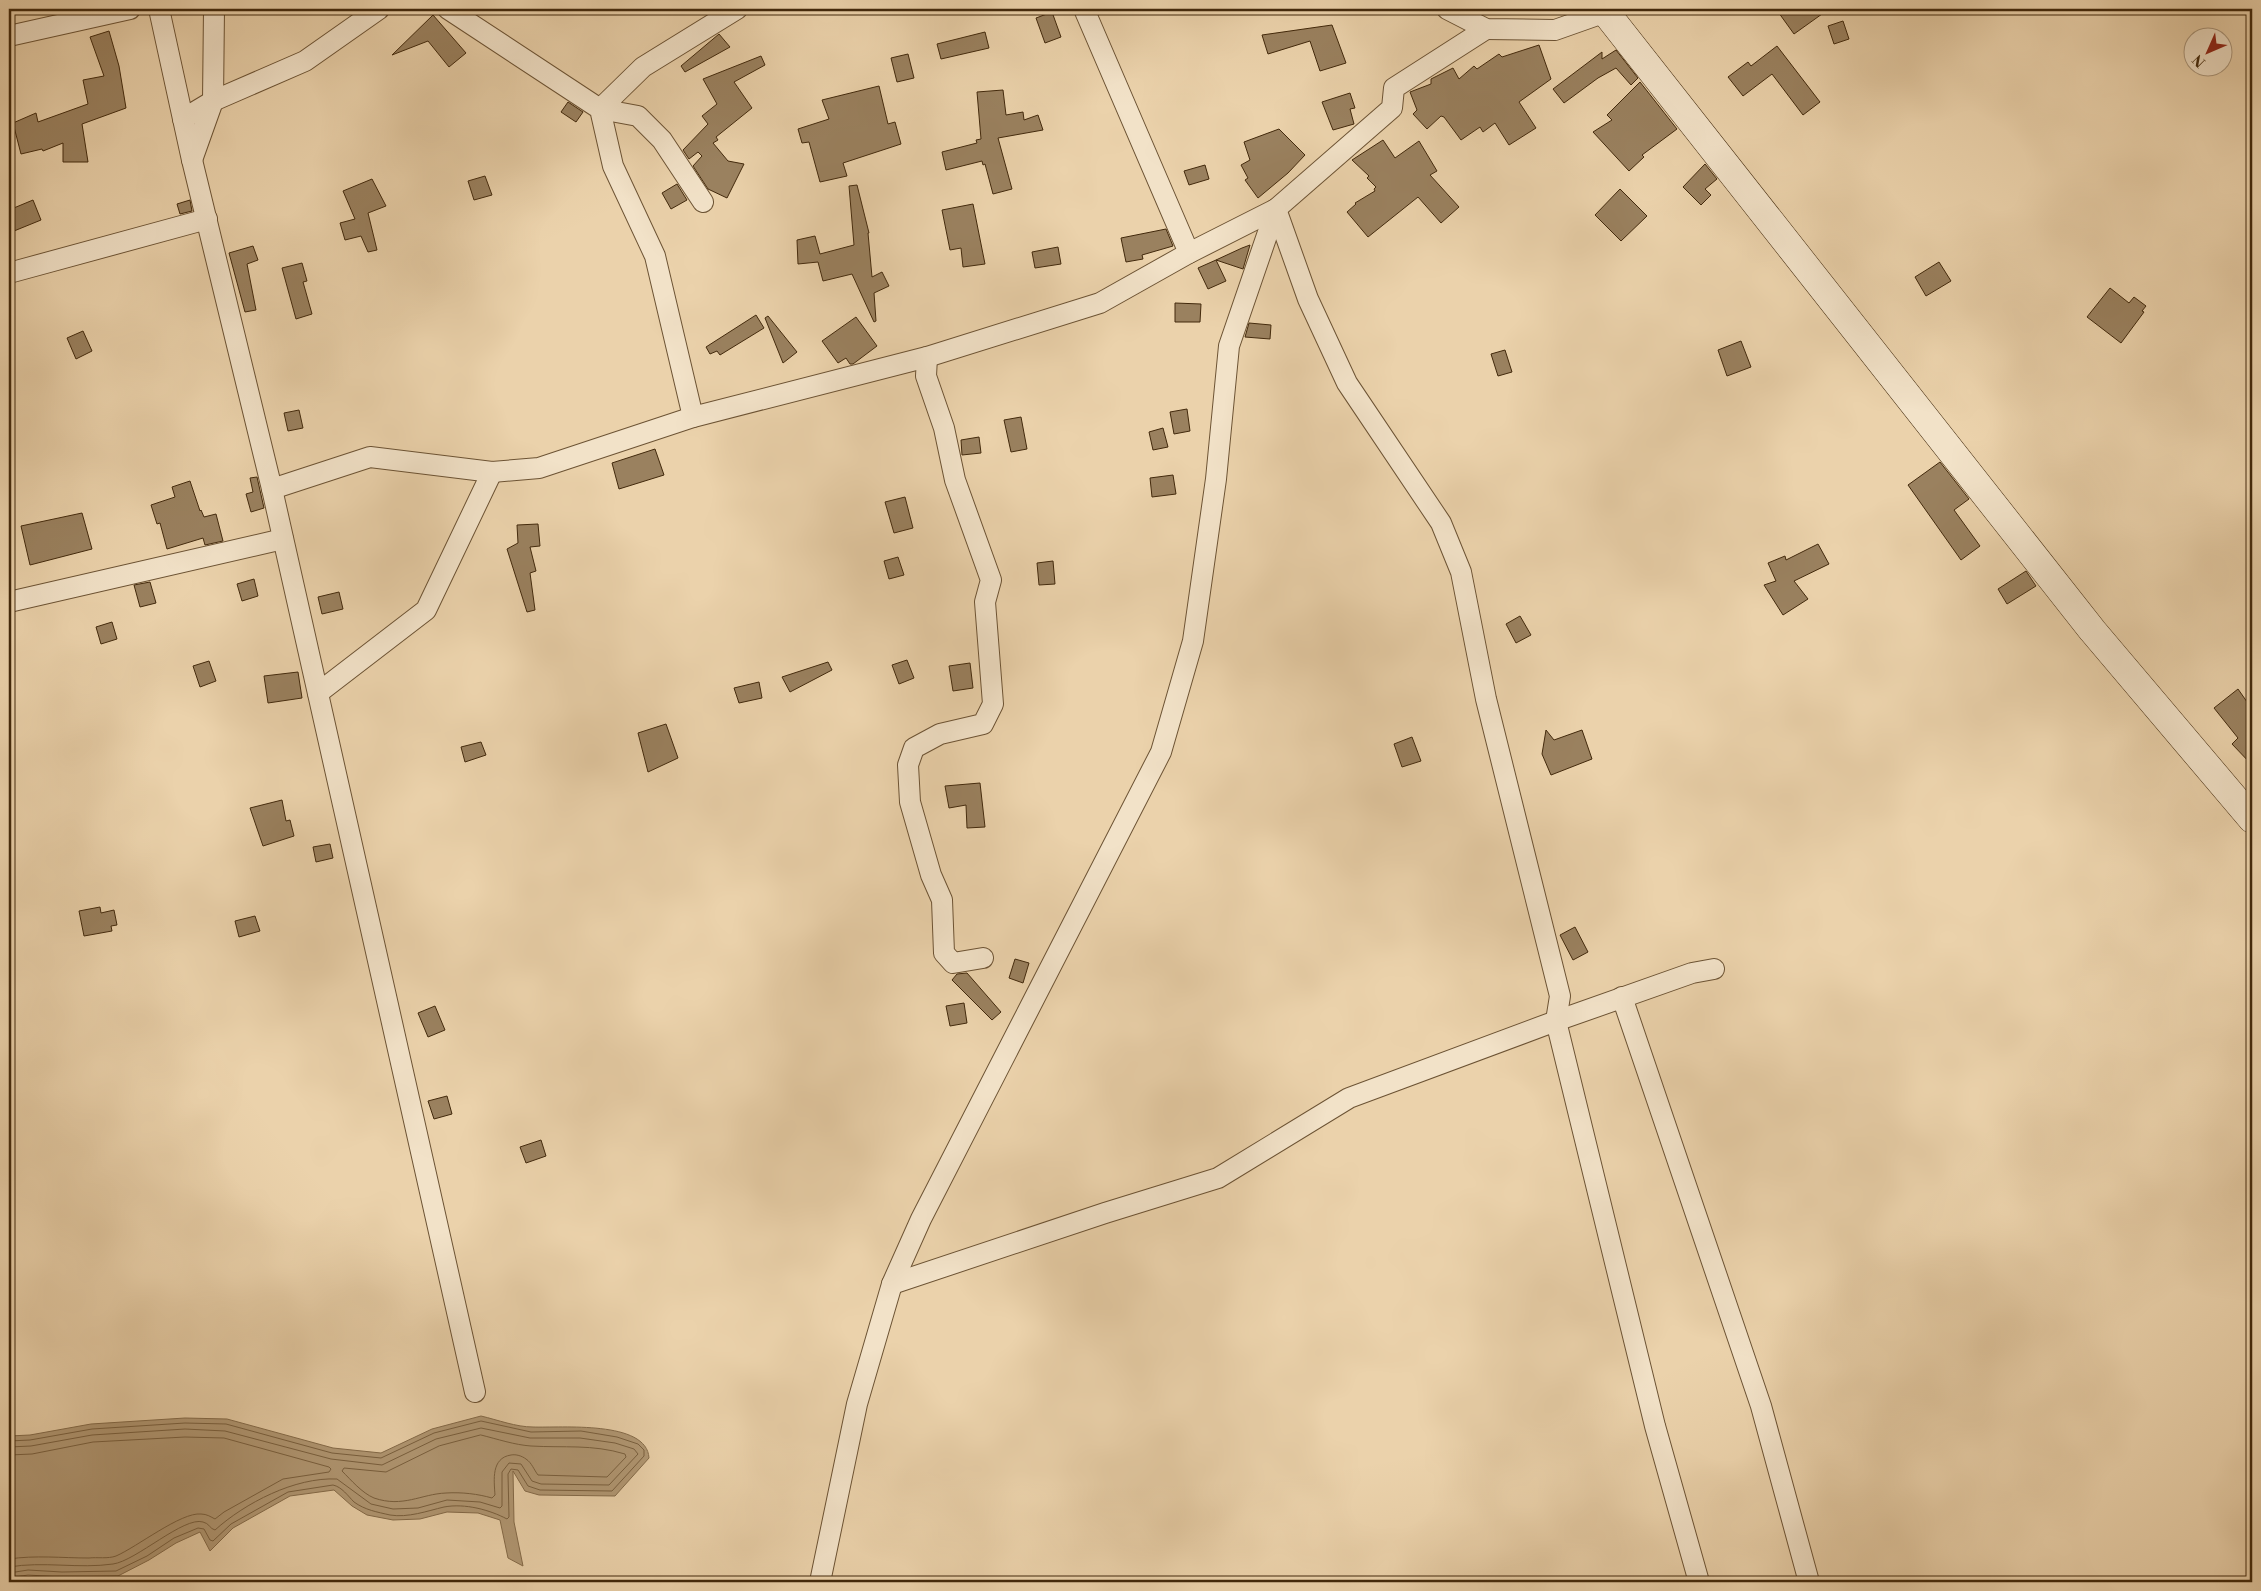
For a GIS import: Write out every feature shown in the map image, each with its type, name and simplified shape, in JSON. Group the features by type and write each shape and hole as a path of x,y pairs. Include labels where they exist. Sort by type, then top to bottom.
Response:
{"main road":[{"path":"1604,10 2092,630 2252,819"}],"street":[{"path":"9,36 130,9"},
{"path":"159,9 192,160 284,539 475,1392"},
{"path":"192,160 213,101 214,9"},
{"path":"184,119 213,101 305,61 379,9"},
{"path":"448,9 600,109 638,116 662,140 704,202"},
{"path":"600,109 643,67 737,9"},
{"path":"1084,9 1189,253"},
{"path":"1447,9 1486,29 1555,30 1604,10"},
{"path":"272,489 370,456 492,472 539,468 693,417 927,357 1100,302 1276,208 1392,108 1394,88 1486,29"},
{"path":"600,109 613,166 656,256 693,417"},
{"path":"1276,208 1308,299 1347,384 1441,523 1461,572 1486,699 1560,996 1556,1021 1655,1426 1699,1582"},
{"path":"820,1582 857,1404 892,1284 921,1220 1160,752 1193,641 1216,479 1229,346 1276,208"},
{"path":"9,272 207,219"},
{"path":"927,357 926,376 944,428 955,480 991,580 985,602 993,704 983,724 940,734 914,748 908,765 910,802 931,875 942,900 944,953 954,963 983,958"},
{"path":"318,693 426,610 492,472"},
{"path":"9,602 284,539"},
{"path":"892,1284 1105,1213 1218,1178 1349,1098 1622,997 1692,973 1714,969"},
{"path":"1622,997 1761,1406 1809,1582"}],"water":[{"path":"481,1416 527,1427 581,1427 619,1432 634,1437 645,1446 649,1458 615,1496 539,1495 525,1491 513,1471 514,1522 523,1566 508,1558 500,1520 478,1513 447,1512 420,1519 393,1520 367,1515 352,1506 334,1490 290,1496 233,1528 210,1551 200,1532 176,1543 118,1576 61,1577 28,1575 9,1578 9,1436 30,1435 91,1424 185,1418 227,1419 333,1448 381,1453 432,1429"}],"building":[{"path":"1776,9 1829,9 1794,34"},
{"path":"1052,12 1061,37 1045,43 1036,18"},
{"path":"433,15 466,53 449,67 428,41 392,55"},
{"path":"1843,21 1849,39 1834,44 1828,26"},
{"path":"1332,25 1346,63 1320,71 1310,41 1268,54 1262,35"},
{"path":"109,31 119,66 126,108 82,124 88,162 63,162 63,143 43,151 42,149 21,154 13,123 36,113 38,122 88,104 83,80 104,76 90,37"},
{"path":"985,32 989,48 941,59 937,44"},
{"path":"719,34 730,47 685,72 681,66"},
{"path":"1539,45 1551,79 1519,102 1536,128 1509,145 1495,123 1483,132 1480,127 1461,140 1444,117 1441,116 1427,129 1413,114 1417,110 1410,92 1431,84 1431,79 1453,68 1459,79 1474,66 1477,69 1499,54 1502,57"},
{"path":"1777,46 1820,102 1803,115 1772,74 1743,96 1728,77 1748,62 1751,66"},
{"path":"1616,50 1638,78 1631,85 1616,68 1598,78 1564,103 1553,89 1602,52 1602,59"},
{"path":"908,54 914,78 897,82 891,58"},
{"path":"761,56 765,65 734,82 752,108 716,137 718,140 713,143 728,161 744,164 727,198 708,189 693,166 702,156 698,152 689,159 683,150 708,124 702,116 717,104 703,79"},
{"path":"1640,82 1677,129 1642,155 1644,157 1629,171 1593,132 1612,120 1607,115"},
{"path":"879,86 888,124 895,122 901,144 843,163 847,176 820,182 809,142 802,143 798,129 829,119 822,100"},
{"path":"1003,90 1006,115 1023,112 1024,120 1038,115 1043,130 998,138 1012,189 993,194 985,164 983,165 982,161 946,170 942,152 977,143 976,140 981,139 977,92"},
{"path":"1350,93 1355,108 1350,109 1354,124 1333,130 1322,102"},
{"path":"568,102 583,112 576,122 561,112"},
{"path":"1279,129 1305,155 1288,173 1258,198 1245,180 1248,178 1241,165 1250,160 1244,142"},
{"path":"1383,140 1395,158 1419,141 1437,171 1430,175 1459,207 1441,223 1418,197 1368,237 1347,212 1355,203 1375,191 1376,187 1367,178 1369,176 1352,160"},
{"path":"1705,164 1717,179 1705,189 1711,195 1701,205 1683,187"},
{"path":"1205,165 1209,179 1189,185 1184,171"},
{"path":"485,176 492,195 474,200 468,181"},
{"path":"372,179 386,206 368,213 377,250 368,252 361,236 345,240 340,223 355,219 343,191"},
{"path":"677,184 687,200 671,209 662,193"},
{"path":"857,185 869,233 872,277 882,272 889,286 874,293 876,321 874,322 852,274 823,281 818,262 798,264 797,240 815,236 820,254 854,245 849,186"},
{"path":"1620,189 1647,216 1621,241 1595,215"},
{"path":"33,200 41,220 14,231 9,219 9,210"},
{"path":"190,200 192,211 180,214 177,204"},
{"path":"973,204 985,264 963,267 961,248 950,250 942,210"},
{"path":"1166,229 1173,246 1142,255 1143,259 1126,262 1121,238"},
{"path":"1250,245 1243,269 1216,260 1242,248"},
{"path":"253,246 258,260 247,264 256,310 245,312 229,253"},
{"path":"1058,247 1061,264 1035,268 1032,252"},
{"path":"1216,260 1226,281 1208,289 1198,268"},
{"path":"1939,262 1951,281 1926,296 1915,277"},
{"path":"302,263 307,281 303,282 312,314 296,319 282,268"},
{"path":"2110,288 2129,303 2134,297 2146,306 2142,311 2144,312 2121,343 2087,317"},
{"path":"1175,303 1201,304 1200,322 1175,322"},
{"path":"756,315 764,328 720,355 717,351 710,354 706,347"},
{"path":"768,316 797,352 783,363 765,318"},
{"path":"856,317 877,346 853,364 850,364 846,358 838,363 822,341"},
{"path":"1249,323 1271,325 1270,339 1245,337"},
{"path":"83,331 92,351 76,359 67,338"},
{"path":"1741,341 1751,367 1727,376 1718,350"},
{"path":"1505,350 1512,372 1498,376 1491,354"},
{"path":"1187,409 1190,431 1174,434 1170,412"},
{"path":"299,410 303,428 288,431 284,413"},
{"path":"1021,417 1027,449 1011,452 1004,420"},
{"path":"1163,428 1168,447 1153,450 1149,432"},
{"path":"979,437 981,453 962,455 961,440"},
{"path":"655,449 664,475 619,489 612,463"},
{"path":"1940,462 1969,499 1954,510 1980,546 1961,560 1908,485"},
{"path":"1173,475 1176,494 1152,497 1150,478"},
{"path":"257,477 264,508 251,512 246,494 253,492 250,478"},
{"path":"190,481 200,511 204,517 216,514 223,541 205,545 203,538 167,549 160,523 157,524 151,505 175,497 172,487"},
{"path":"905,497 913,528 894,533 885,502"},
{"path":"82,513 92,549 30,565 21,526"},
{"path":"538,524 540,546 530,547 536,571 530,573 535,610 527,612 507,549 518,543 517,525"},
{"path":"1818,544 1829,564 1794,581 1808,599 1783,615 1764,585 1776,581 1768,563 1785,556 1786,560"},
{"path":"898,557 904,575 889,579 884,561"},
{"path":"1053,561 1055,584 1039,585 1037,563"},
{"path":"2026,571 2036,586 2007,604 1998,589"},
{"path":"254,579 258,596 242,601 237,584"},
{"path":"150,582 156,603 140,607 134,585"},
{"path":"339,592 343,609 322,614 318,597"},
{"path":"1520,616 1531,635 1516,643 1506,624"},
{"path":"112,622 117,639 101,644 96,627"},
{"path":"907,660 914,678 899,684 892,665"},
{"path":"209,661 216,681 200,687 193,666"},
{"path":"828,662 832,670 790,692 782,677"},
{"path":"970,663 973,688 953,691 949,666"},
{"path":"298,672 302,698 268,703 264,676"},
{"path":"759,682 762,698 739,703 734,688"},
{"path":"2238,689 2252,709 2252,765 2232,744 2238,738 2214,708"},
{"path":"666,724 678,758 648,772 638,733"},
{"path":"1546,730 1554,740 1582,730 1592,759 1551,775 1542,754"},
{"path":"1412,737 1421,761 1402,767 1394,744"},
{"path":"481,742 486,755 465,762 461,747"},
{"path":"980,783 985,827 967,828 966,805 949,808 945,786"},
{"path":"282,800 286,821 290,820 294,836 263,846 250,808"},
{"path":"330,844 333,858 316,862 313,847"},
{"path":"100,907 101,913 114,910 117,925 111,926 112,931 84,936 79,911"},
{"path":"255,916 260,931 239,937 235,921"},
{"path":"1575,927 1588,952 1573,960 1560,935"},
{"path":"1015,959 1029,963 1023,983 1009,978"},
{"path":"967,973 1001,1012 992,1020 952,980 957,974"},
{"path":"964,1003 967,1023 950,1026 946,1006"},
{"path":"435,1006 445,1030 428,1037 418,1013"},
{"path":"447,1096 452,1114 434,1119 428,1101"},
{"path":"541,1140 546,1156 526,1163 520,1147"}]}
